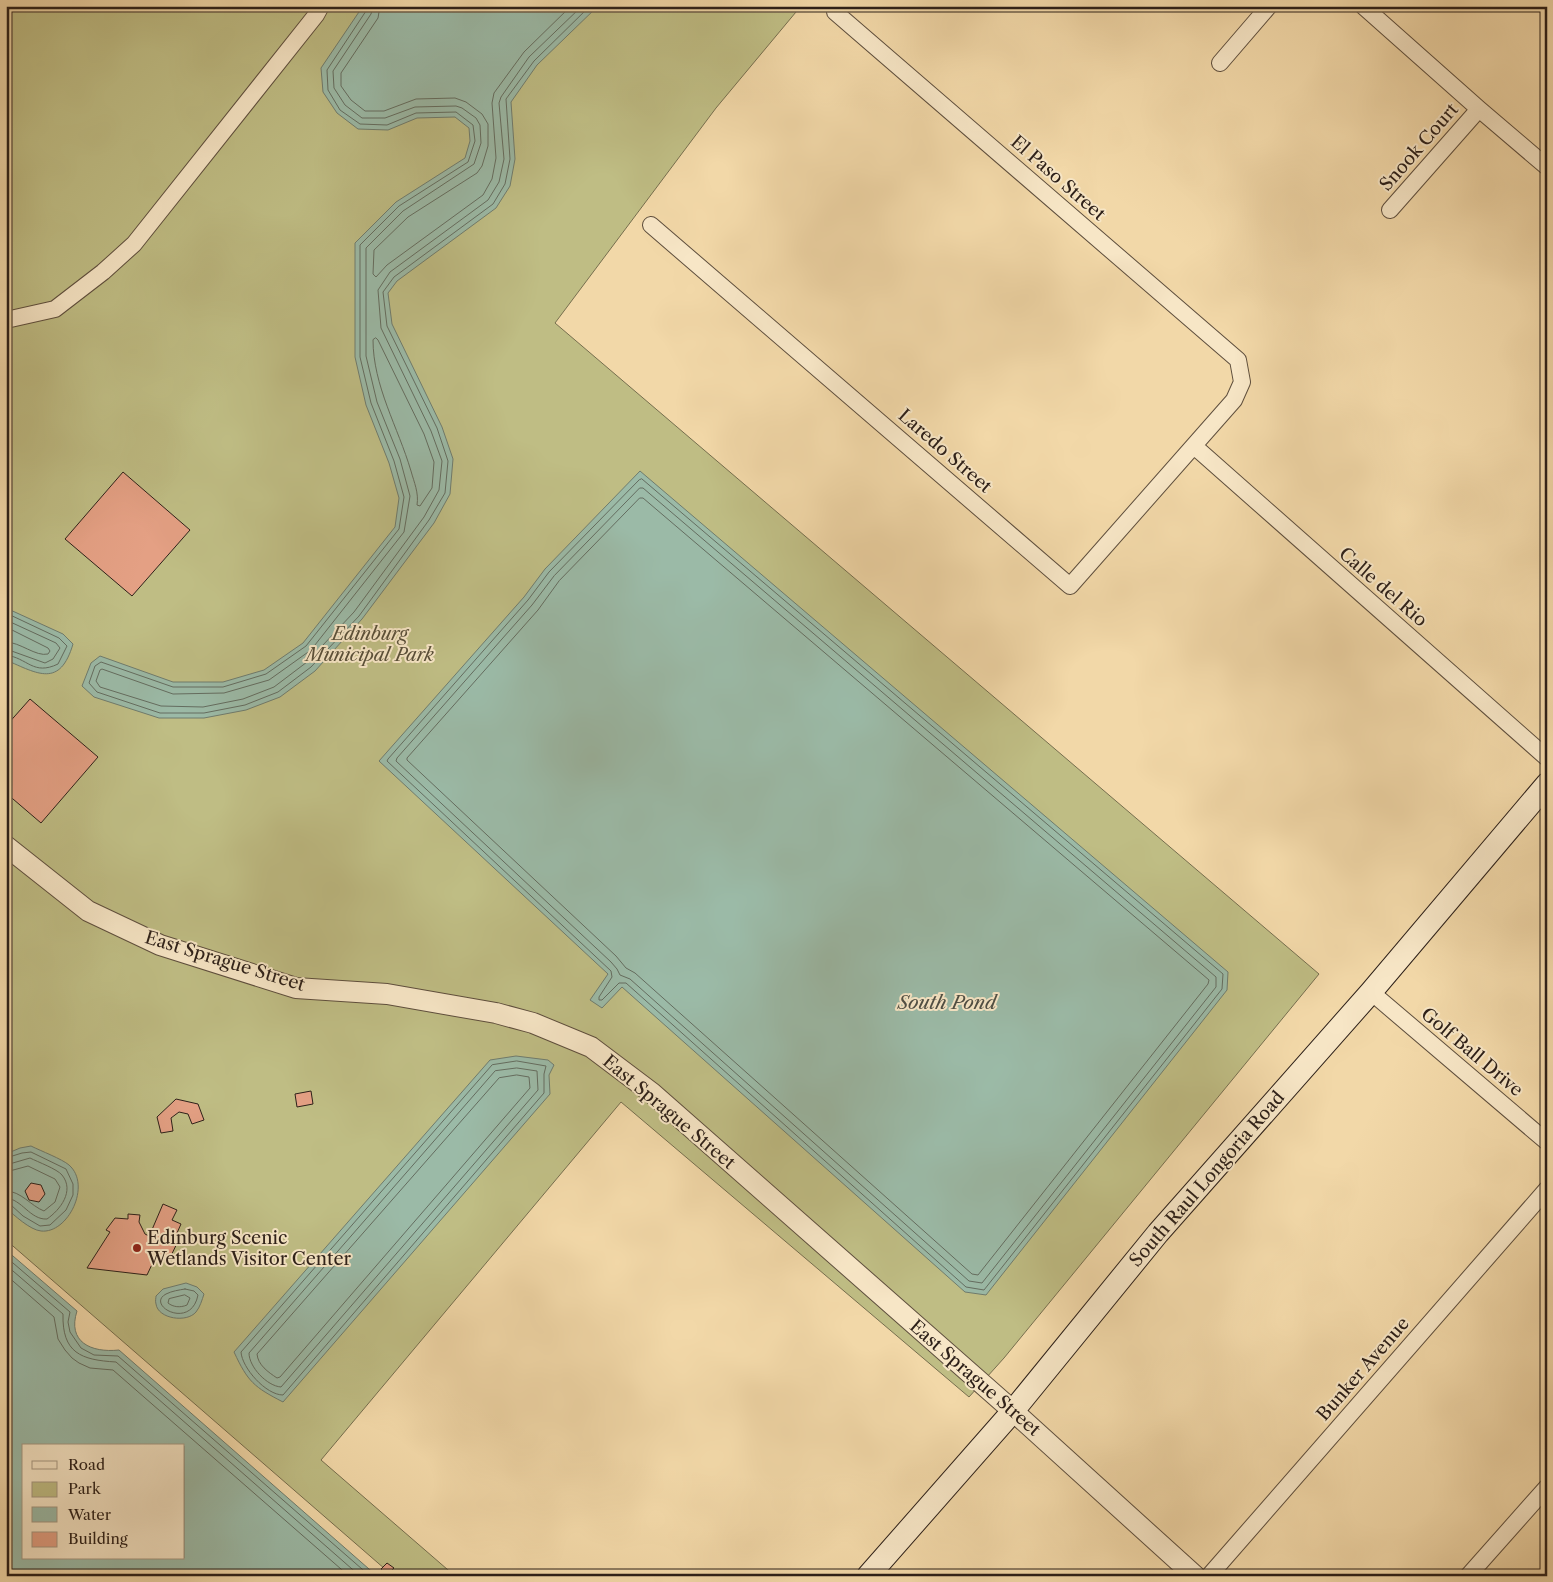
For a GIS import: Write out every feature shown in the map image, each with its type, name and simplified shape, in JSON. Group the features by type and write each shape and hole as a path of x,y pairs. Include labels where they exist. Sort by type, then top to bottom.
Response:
{"main road":[{"name":"South Raul Longoria Road","path":"868,1576 1013,1411 1158,1233 1371,992 1547,784"}],"street":[{"path":"6,320 55,309 96,278 134,244 316,15 321,6"},
{"path":"1220,63 1268,6"},
{"path":"1364,6 1547,167"},
{"name":"El Paso Street","path":"835,12 1238,360 1242,382 1234,400 1194,446"},
{"name":"Snook Court","path":"1390,210 1479,109"},
{"name":"Laredo Street","path":"651,224 1070,586 1194,446"},
{"name":"Calle del Rio","path":"1194,446 1547,758"},
{"name":"East Sprague Street","path":"6,846 88,911 160,944 296,988 387,994 496,1013 533,1023 591,1048 652,1094 1013,1411 1195,1576"},
{"name":"Golf Ball Drive","path":"1371,992 1547,1142"},
{"name":"Bunker Avenue","path":"1209,1576 1547,1189"},
{"path":"1468,1576 1547,1486"}],"green space":[{"name":"Edinburg Municipal Park","path":"6,6 801,6 716,108 555,323 1319,974 1004,1358 969,1397 621,1102 321,1460 455,1576 393,1576 6,1240"}],"water":[{"path":"363,6 598,6 537,65 511,102 515,159 510,186 496,208 397,281 388,293 392,324 442,427 453,459 450,494 434,523 362,619 315,671 280,697 246,710 204,718 159,718 94,697 82,686 91,663 100,656 173,682 223,682 264,670 303,643 395,527 399,498 389,463 366,405 355,357 355,243 396,202 465,158 470,141 469,128 455,117 417,118 388,130 358,129 337,113 323,92 321,68"},
{"name":"South Pond","path":"640,471 1228,972 1227,990 986,1295 965,1292 622,987 602,1008 590,1000 608,974 379,761 524,597 545,569"},
{"path":"6,608 63,634 73,644 68,658 62,667 55,672 47,674 38,673 6,660"},
{"path":"516,1056 548,1060 554,1065 549,1075 550,1094 283,1402 258,1387 243,1370 234,1352 490,1060"},
{"path":"31,1146 69,1165 76,1174 78,1184 74,1207 60,1225 51,1230 41,1231 32,1228 6,1208 6,1154"},
{"path":"6,1250 77,1311 75,1331 84,1343 99,1350 119,1350 377,1576 6,1576"},
{"path":"186,1283 197,1287 204,1294 196,1312 186,1318 173,1318 162,1313 156,1304 156,1296 163,1289"}],"building":[{"path":"123,472 190,530 132,596 65,539"},
{"path":"30,699 98,757 41,823 6,793 6,726"},
{"path":"311,1091 313,1104 297,1107 295,1094"},
{"path":"176,1099 198,1104 204,1120 192,1124 188,1114 179,1112 171,1118 173,1131 161,1133 157,1117"},
{"path":"31,1183 41,1185 45,1194 39,1202 29,1200 25,1191"},
{"name":"Edinburg Scenic Wetlands Visitor Center","path":"163,1204 177,1210 172,1220 181,1224 177,1233 181,1235 168,1262 156,1256 147,1275 87,1268 110,1232 106,1230 115,1218 128,1219 128,1214 140,1215 139,1222 145,1234 153,1238 155,1234 151,1232"},
{"path":"387,1563 394,1568 387,1575 381,1569"}],"place":[{"name":"Edinburg Scenic Wetlands Visitor Center","path":"137,1248"}]}
